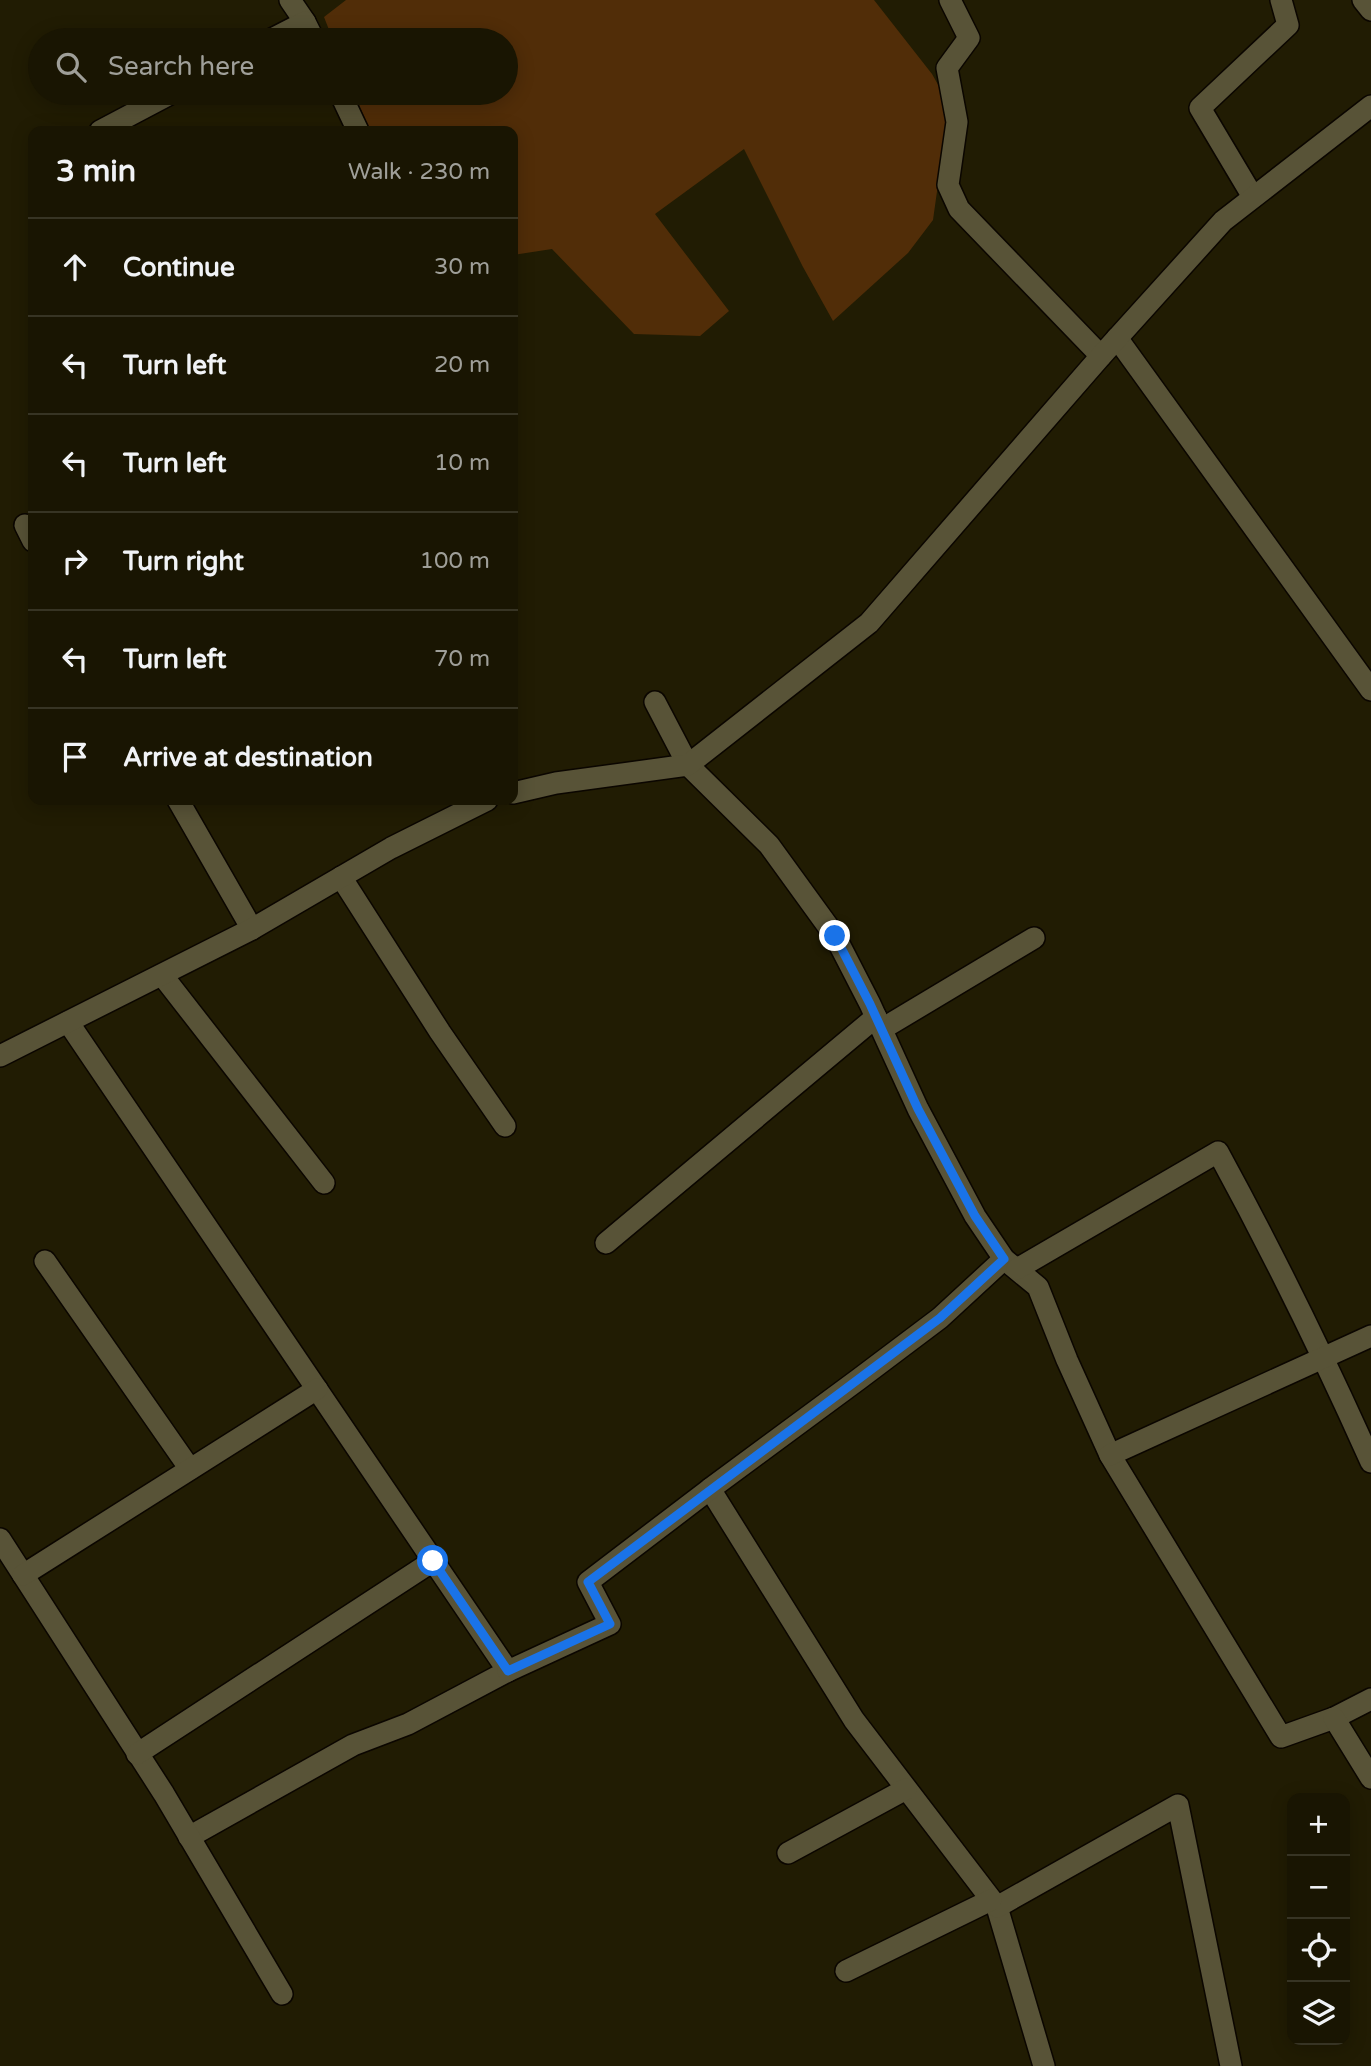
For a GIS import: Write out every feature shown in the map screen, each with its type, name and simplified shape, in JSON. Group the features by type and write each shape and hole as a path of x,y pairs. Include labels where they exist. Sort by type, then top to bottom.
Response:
{"street":[{"path":"290,0 308,28"},
{"path":"950,0 970,38 947,68 957,122 948,185 959,209 1101,356"},
{"path":"1253,197 1200,108 1288,24 1281,0"},
{"path":"1363,0 1371,10"},
{"path":"109,126 149,105"},
{"path":"346,105 356,126"},
{"path":"518,792 556,782 688,765 869,623 1101,356 1223,221 1371,106"},
{"path":"1117,338 1371,690"},
{"path":"655,702 688,765 769,845 835,936 918,1109 975,1216 1011,1264 1038,1287 1067,1360 1110,1455 1281,1737 1334,1718 1371,1699"},
{"path":"181,805 252,929"},
{"path":"0,1056 252,929 462,805"},
{"path":"341,877 440,1032 505,1126"},
{"path":"606,1243 879,1023 1034,938"},
{"path":"162,975 324,1183"},
{"path":"68,1022 508,1671"},
{"path":"189,1837 353,1745 408,1724 508,1671 610,1624 588,1582 1011,1264 1218,1152 1324,1357 1371,1462"},
{"path":"45,1261 190,1469"},
{"path":"1110,1455 1371,1336"},
{"path":"23,1575 317,1389"},
{"path":"710,1489 854,1720 994,1904 1044,2066"},
{"path":"3,1550 23,1575 138,1754 282,1994"},
{"path":"138,1754 433,1561"},
{"path":"1334,1718 1371,1778"},
{"path":"789,1853 906,1789"},
{"path":"846,1971 994,1904 1178,1805 1231,2066"}],"shaded area":[{"path":"346,0 874,0 932,74 945,97 949,138 940,170 933,220 908,253 833,321 744,149 655,214 729,311 700,336 634,334 552,249 518,254 518,126 368,126 359,105 518,105 518,28 328,28 324,17"}],"route":[{"path":"433,1561 508,1671 610,1624 588,1582 940,1318 1004,1259 975,1216 918,1109 870,1004 835,936"}]}
